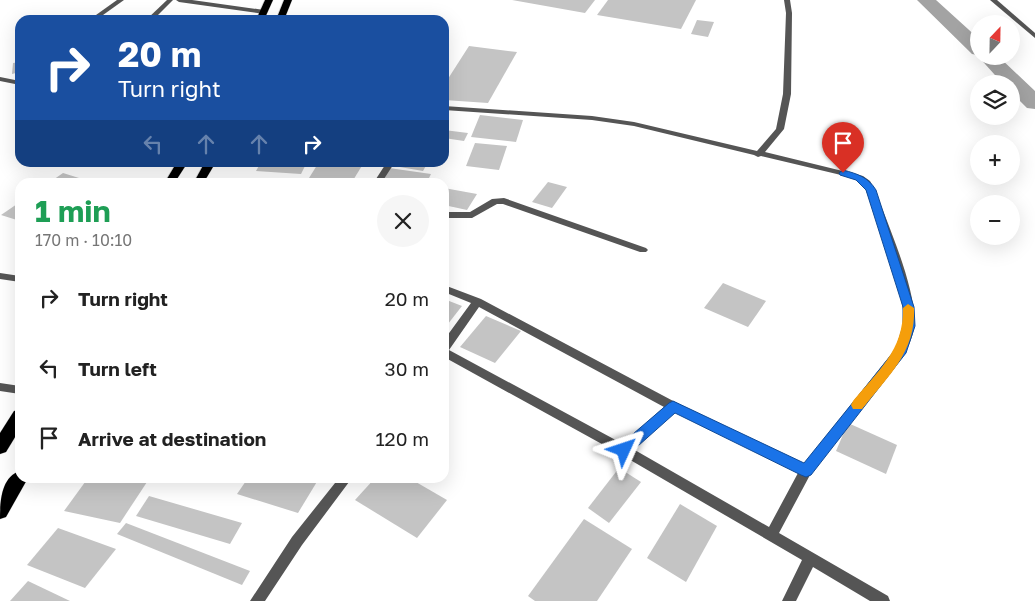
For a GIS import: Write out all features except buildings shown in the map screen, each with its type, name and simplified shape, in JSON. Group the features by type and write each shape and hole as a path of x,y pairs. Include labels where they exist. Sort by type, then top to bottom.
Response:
{"highway":[{"path":"262,15 268,0"},
{"path":"282,15 288,0"},
{"path":"173,178 180,167"},
{"path":"201,178 208,167"},
{"path":"0,447 15,424"},
{"path":"0,511 17,483"}],"street":[{"path":"99,15 121,0"},
{"path":"154,15 170,0"},
{"path":"179,0 257,15"},
{"path":"758,155 780,130 787,94 789,13 786,0"},
{"path":"993,0 1035,36"},
{"path":"0,79 15,82"},
{"path":"449,108 592,118 634,124 758,155 843,173 867,183 871,190 908,307 909,326 902,350 806,471 772,534"},
{"path":"381,178 388,167"},
{"path":"449,215 472,215 495,201 504,201 643,250"},
{"path":"0,276 15,278"},
{"path":"449,290 478,302 673,406 806,471"},
{"path":"449,341 478,302"},
{"path":"449,355 624,450 772,534 883,601"},
{"path":"0,387 15,389"},
{"path":"624,450 673,406"},
{"path":"258,600 297,542 342,483"},
{"path":"789,601 810,558"}],"waterway":[{"path":"926,0 970,42"},
{"path":"995,65 1035,103"}],"slow traffic":[{"path":"858,405 902,350 909,326 908,308"}],"route":[{"path":"624,450 673,406 806,471 902,350 909,326 908,307 871,190 867,183 860,178 843,173"}]}
